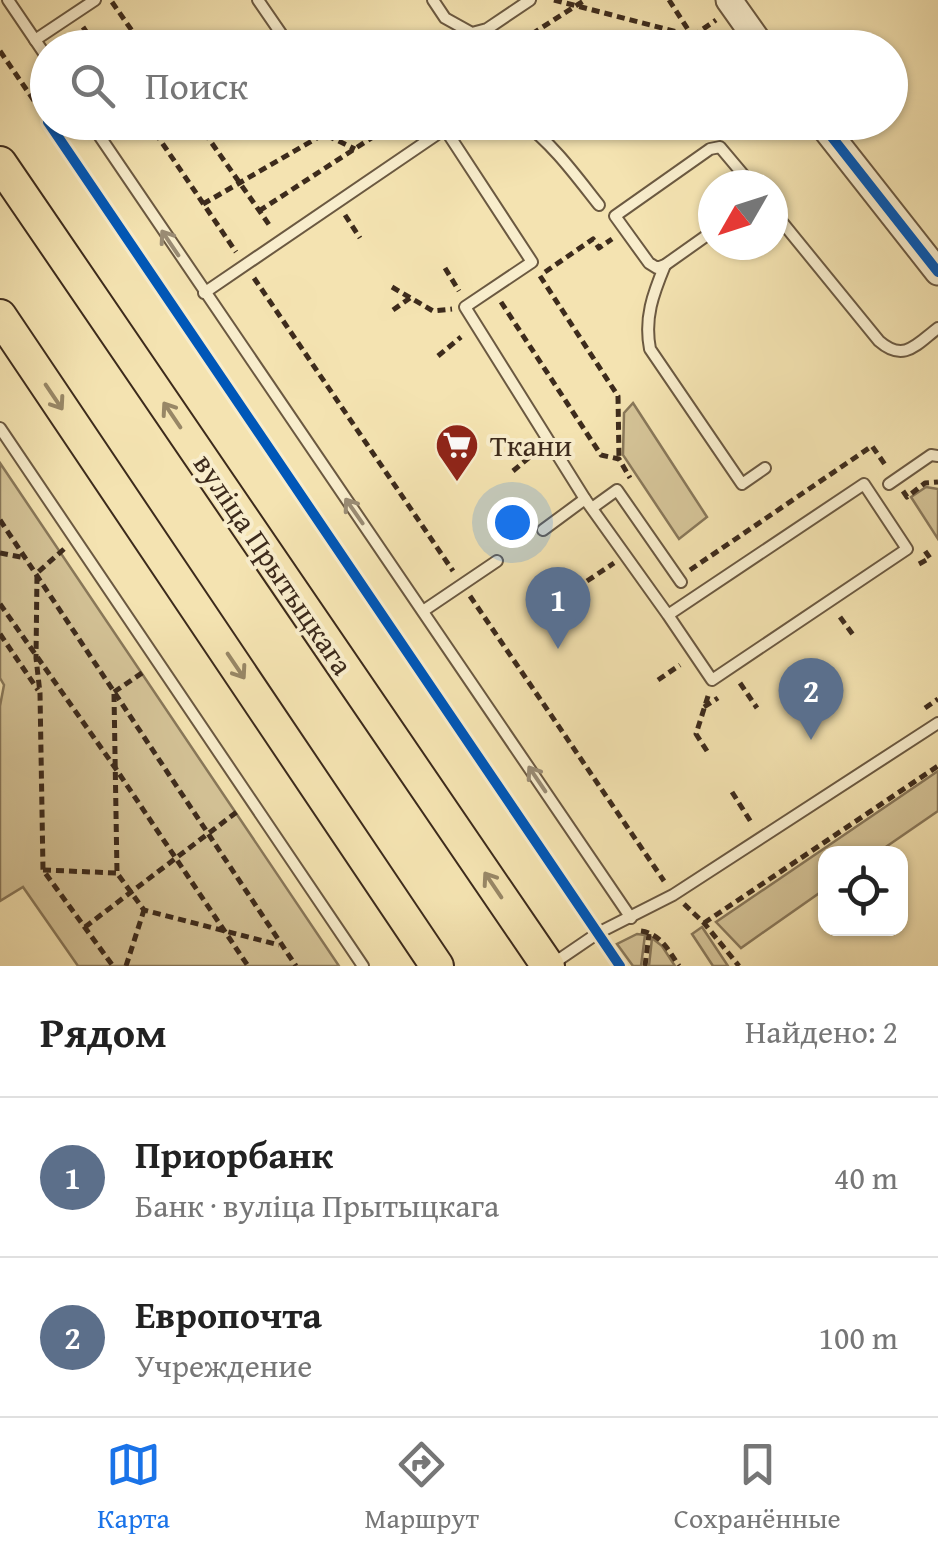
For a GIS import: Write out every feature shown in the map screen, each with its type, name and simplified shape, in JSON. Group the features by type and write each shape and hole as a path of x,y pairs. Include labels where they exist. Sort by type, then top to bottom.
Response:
{"main road":[{"name":"вуліца Прытыцкага","path":"0,163 549,966"},
{"path":"0,316 437,966"}],"street":[{"path":"729,0 751,30"},
{"path":"834,140 938,272"}],"lane":[{"path":"8,0 30,33"},
{"path":"50,30 95,0"},
{"path":"258,0 279,30"},
{"path":"433,0 445,18 467,30"},
{"path":"483,30 530,0"},
{"path":"102,140 631,918"},
{"path":"204,293 429,140"},
{"path":"458,140 532,262 465,307 588,504 712,680 908,549 864,484 668,615"},
{"path":"544,140 599,205"},
{"path":"698,242 657,268 615,216 710,149 720,147 739,170"},
{"path":"788,229 888,349 910,350 938,328"},
{"path":"665,265 649,308 646,332 650,349 742,484 764,468"},
{"path":"0,428 363,966"},
{"path":"888,484 932,455 938,456"},
{"path":"544,530 616,490 681,582"},
{"path":"423,611 497,561"},
{"path":"549,966 598,933 673,895 938,723"}],"path":[{"path":"110,0 131,30"},
{"path":"554,0 670,30"},
{"path":"538,30 585,0"},
{"path":"669,0 689,30"},
{"path":"0,51 30,95"},
{"path":"60,140 598,933"},
{"path":"160,140 673,895 704,923 740,966"},
{"path":"209,140 280,241"},
{"path":"204,204 314,140"},
{"path":"337,140 356,149"},
{"path":"258,211 369,140"},
{"path":"552,149 564,140"},
{"path":"337,202 360,238"},
{"path":"526,284 592,239 599,248"},
{"path":"444,268 465,300 451,309"},
{"path":"540,276 618,396 619,459 633,482"},
{"path":"392,286 433,311 465,307"},
{"path":"394,310 410,298"},
{"path":"500,299 600,455 619,459"},
{"path":"438,356 461,337"},
{"path":"690,571 872,446"},
{"path":"513,471 537,451"},
{"path":"0,520 296,966"},
{"path":"75,539 37,573 43,870 113,966"},
{"path":"919,542 938,566"},
{"path":"0,554 26,558"},
{"path":"915,568 930,558"},
{"path":"588,581 616,561"},
{"path":"0,604 248,966"},
{"path":"840,617 854,636"},
{"path":"0,634 40,692"},
{"path":"114,692 158,661"},
{"path":"658,680 684,662"},
{"path":"707,751 696,734 712,680"},
{"path":"704,707 740,683 757,708"},
{"path":"114,692 118,873 144,910 282,946"},
{"path":"692,748 700,742"},
{"path":"704,923 938,766"},
{"path":"732,792 751,822"},
{"path":"84,926 251,800"},
{"path":"43,870 118,873"},
{"path":"126,966 144,910"},
{"path":"634,932 649,932 666,946 680,966"},
{"path":"645,966 649,932"},
{"path":"617,941 608,948 620,966"}],"shaded area":[{"path":"633,403 707,517 679,539 623,455 624,413"},
{"path":"0,463 339,966 78,966 23,887 0,901 0,706 4,685 0,678"},
{"path":"926,487 938,489 938,539 911,497"},
{"path":"938,771 938,811 887,846 828,846"},
{"path":"818,853 818,894 741,948 716,922"},
{"path":"702,927 728,966 713,966 692,934"},
{"path":"637,934 645,935 641,966 633,966 617,944"},
{"path":"652,938 662,946 675,966 649,966"}],"cycle path":[{"path":"60,140 620,966"},
{"path":"834,140 938,272"}],"place":[{"name":"Ткани","path":"457,483"},
{"name":"Приорбанк","path":"558,649"},
{"name":"Европочта","path":"811,740"}]}
